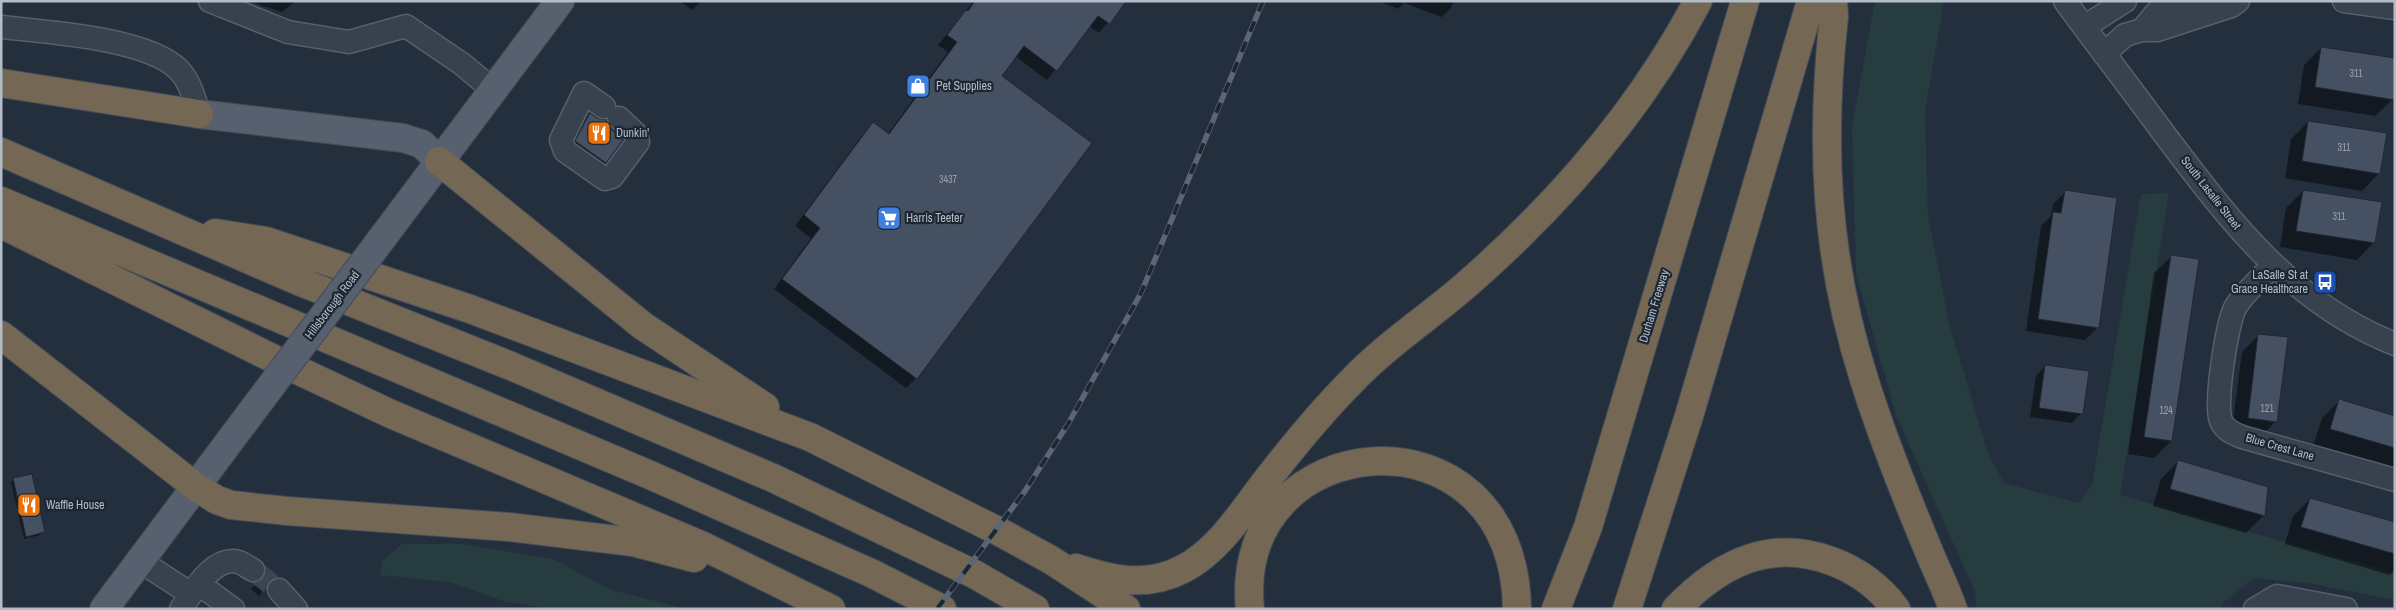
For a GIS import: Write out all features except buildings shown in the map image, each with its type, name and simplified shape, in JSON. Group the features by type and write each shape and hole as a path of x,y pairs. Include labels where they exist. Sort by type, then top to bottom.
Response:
{"highway":[{"path":"1052,560 1106,577 1144,582 1156,580 1183,569 1210,550 1294,445 1352,381 1529,228 1577,177 1617,128 1654,77 1698,1"},
{"name":"Durham Freeway","path":"1556,609 1588,527 1745,1"},
{"path":"1627,609 1686,425 1811,1"},
{"path":"1833,1 1834,16 1826,120 1826,165 1839,280 1864,380 1925,542 1953,609"},
{"path":"1,83 199,114"},
{"path":"1,152 305,284 511,366 773,478 974,574 1035,609"},
{"path":"439,161 643,326 689,359 810,437"},
{"path":"1,201 650,475 871,573 942,609"},
{"path":"1,224 292,368 391,414 668,531 831,609"},
{"path":"179,228 266,241 556,340 810,437 942,501 1052,560 1126,609"},
{"path":"1,335 196,487 216,500 231,504 287,511 510,527 633,542 763,578"},
{"path":"1250,609 1250,583 1255,552 1265,529 1279,507 1303,485 1315,478 1352,464 1377,460 1392,460 1427,468 1449,478 1476,499 1499,528 1507,546 1517,584 1517,609"},
{"path":"1676,609 1691,594 1732,566 1752,558 1790,554 1820,557 1847,567 1873,583 1896,609"}],"main road":[{"name":"Hillsborough Road","path":"104,609 560,1"},
{"path":"199,114 403,138 422,144 439,161"}],"street":[{"path":"210,1 288,32 349,42 406,26 462,64 493,90"},
{"name":"South Lasalle Street","path":"2065,1 2227,216 2273,265 2300,288 2344,320 2395,344"},
{"path":"2084,27 2125,1"},
{"path":"2142,30 2157,12 2195,1"},
{"path":"2104,54 2125,35 2142,30 2157,30 2231,6 2238,1"},
{"path":"2344,1 2395,8"},
{"path":"1,26 82,36 127,46 163,59 178,69 188,82 199,114"},
{"name":"Blue Crest Lane","path":"2273,265 2245,295 2233,313 2218,402 2222,423 2231,432 2242,437 2395,480"},
{"path":"140,561 190,600 232,609"},
{"path":"190,600 207,572 223,564 238,562 253,570"},
{"path":"279,590 296,609"},
{"path":"2255,609 2277,596 2346,609"}],"green space":[{"path":"1875,1 1944,1 1925,111 1928,216 1949,323 1988,453 2004,483 2079,503 2092,485 2141,194 2169,193 2120,495 2395,573 2395,600 2314,584 2254,578 2224,602 2221,609 1976,609 1975,592 1896,415 1856,274 1852,127"},
{"path":"402,544 463,544 553,559 612,590 686,609 555,609 506,602 449,582 380,575 382,561"}],"tunnel":[{"path":"253,570 279,590"}],"railway":[{"path":"937,609 1025,491 1068,424 1141,293 1263,1"}],"place":[{"name":"Pet Supplies","path":"918,86"},
{"name":"Dunkin'","path":"599,133"},
{"name":"Harris Teeter","path":"889,218"},
{"name":"LaSalle St at Grace Healthcare","path":"2325,282"},
{"name":"Waffle House","path":"29,505"}]}
